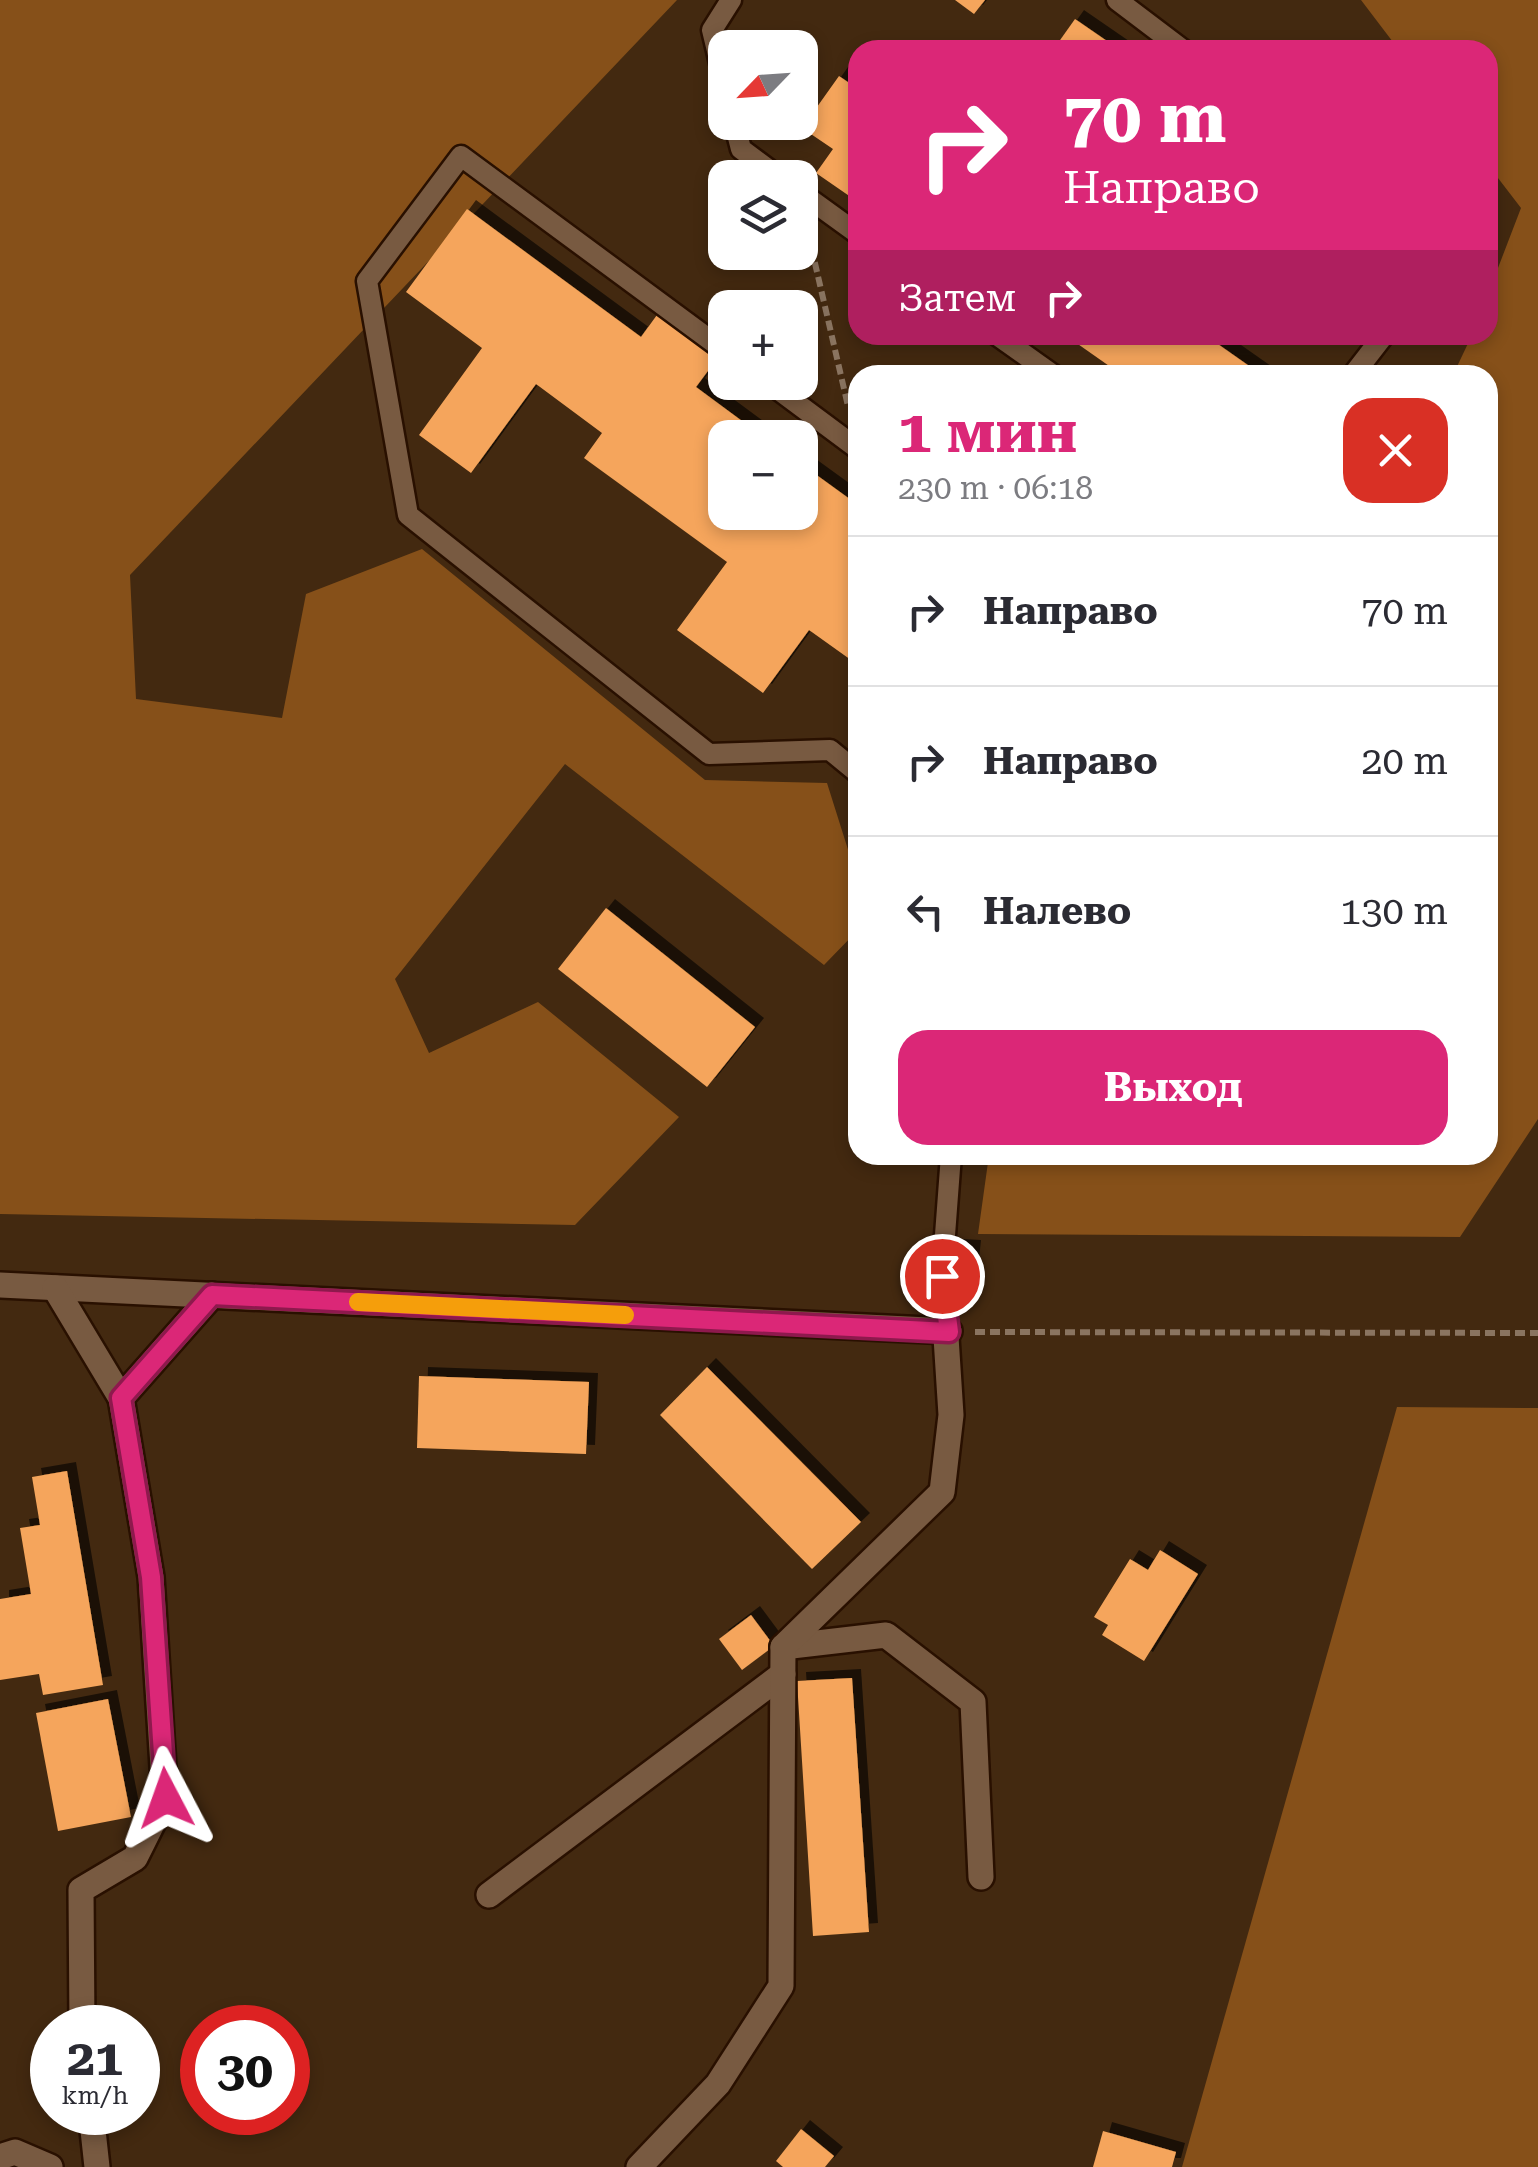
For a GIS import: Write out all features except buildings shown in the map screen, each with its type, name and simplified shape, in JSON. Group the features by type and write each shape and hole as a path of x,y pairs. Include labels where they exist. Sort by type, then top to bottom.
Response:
{"street":[{"path":"639,2167 718,2084 781,1986 783,1647 942,1492 951,1414 949,1332 942,1276"},
{"path":"0,1285 949,1332"},
{"path":"55,1288 121,1398 151,1577 166,1798 135,1858 81,1890 82,2005"},
{"path":"121,1398 212,1295"},
{"path":"783,1647 886,1636 973,1702 981,1877"},
{"path":"489,1895 783,1674"},
{"path":"94,2135 97,2167"},
{"path":"0,2157 15,2152 50,2167"}],"lane":[{"path":"712,30 731,0"},
{"path":"1117,0 1170,40"},
{"path":"739,140 741,149 756,160"},
{"path":"708,338 461,156 367,281 408,515 709,754 830,750 848,765"},
{"path":"818,205 848,227"},
{"path":"1012,345 1039,365"},
{"path":"1361,365 1376,345"},
{"path":"792,400 848,442"},
{"path":"942,1276 950,1165"}],"path":[{"path":"817,270 848,405"},
{"path":"949,1332 1538,1333"}],"shaded area":[{"path":"0,0 677,0 130,575 136,699 282,718 306,594 422,549 705,780 827,783 848,850 848,940 824,965 565,764 395,979 429,1053 538,1002 679,1117 575,1225 0,1214"},
{"path":"1361,0 1538,0 1538,1119 1460,1237 978,1234 988,1165 1498,1165 1498,365 1458,365 1467,345 1498,345 1498,268 1521,208 1498,178 1498,40 1391,40"},
{"path":"1397,1407 1538,1408 1538,2167 1182,2167"}],"slow traffic":[{"path":"358,1302 625,1315"}],"route":[{"path":"166,1798 151,1577 121,1398 212,1295 949,1332 942,1276"}]}
